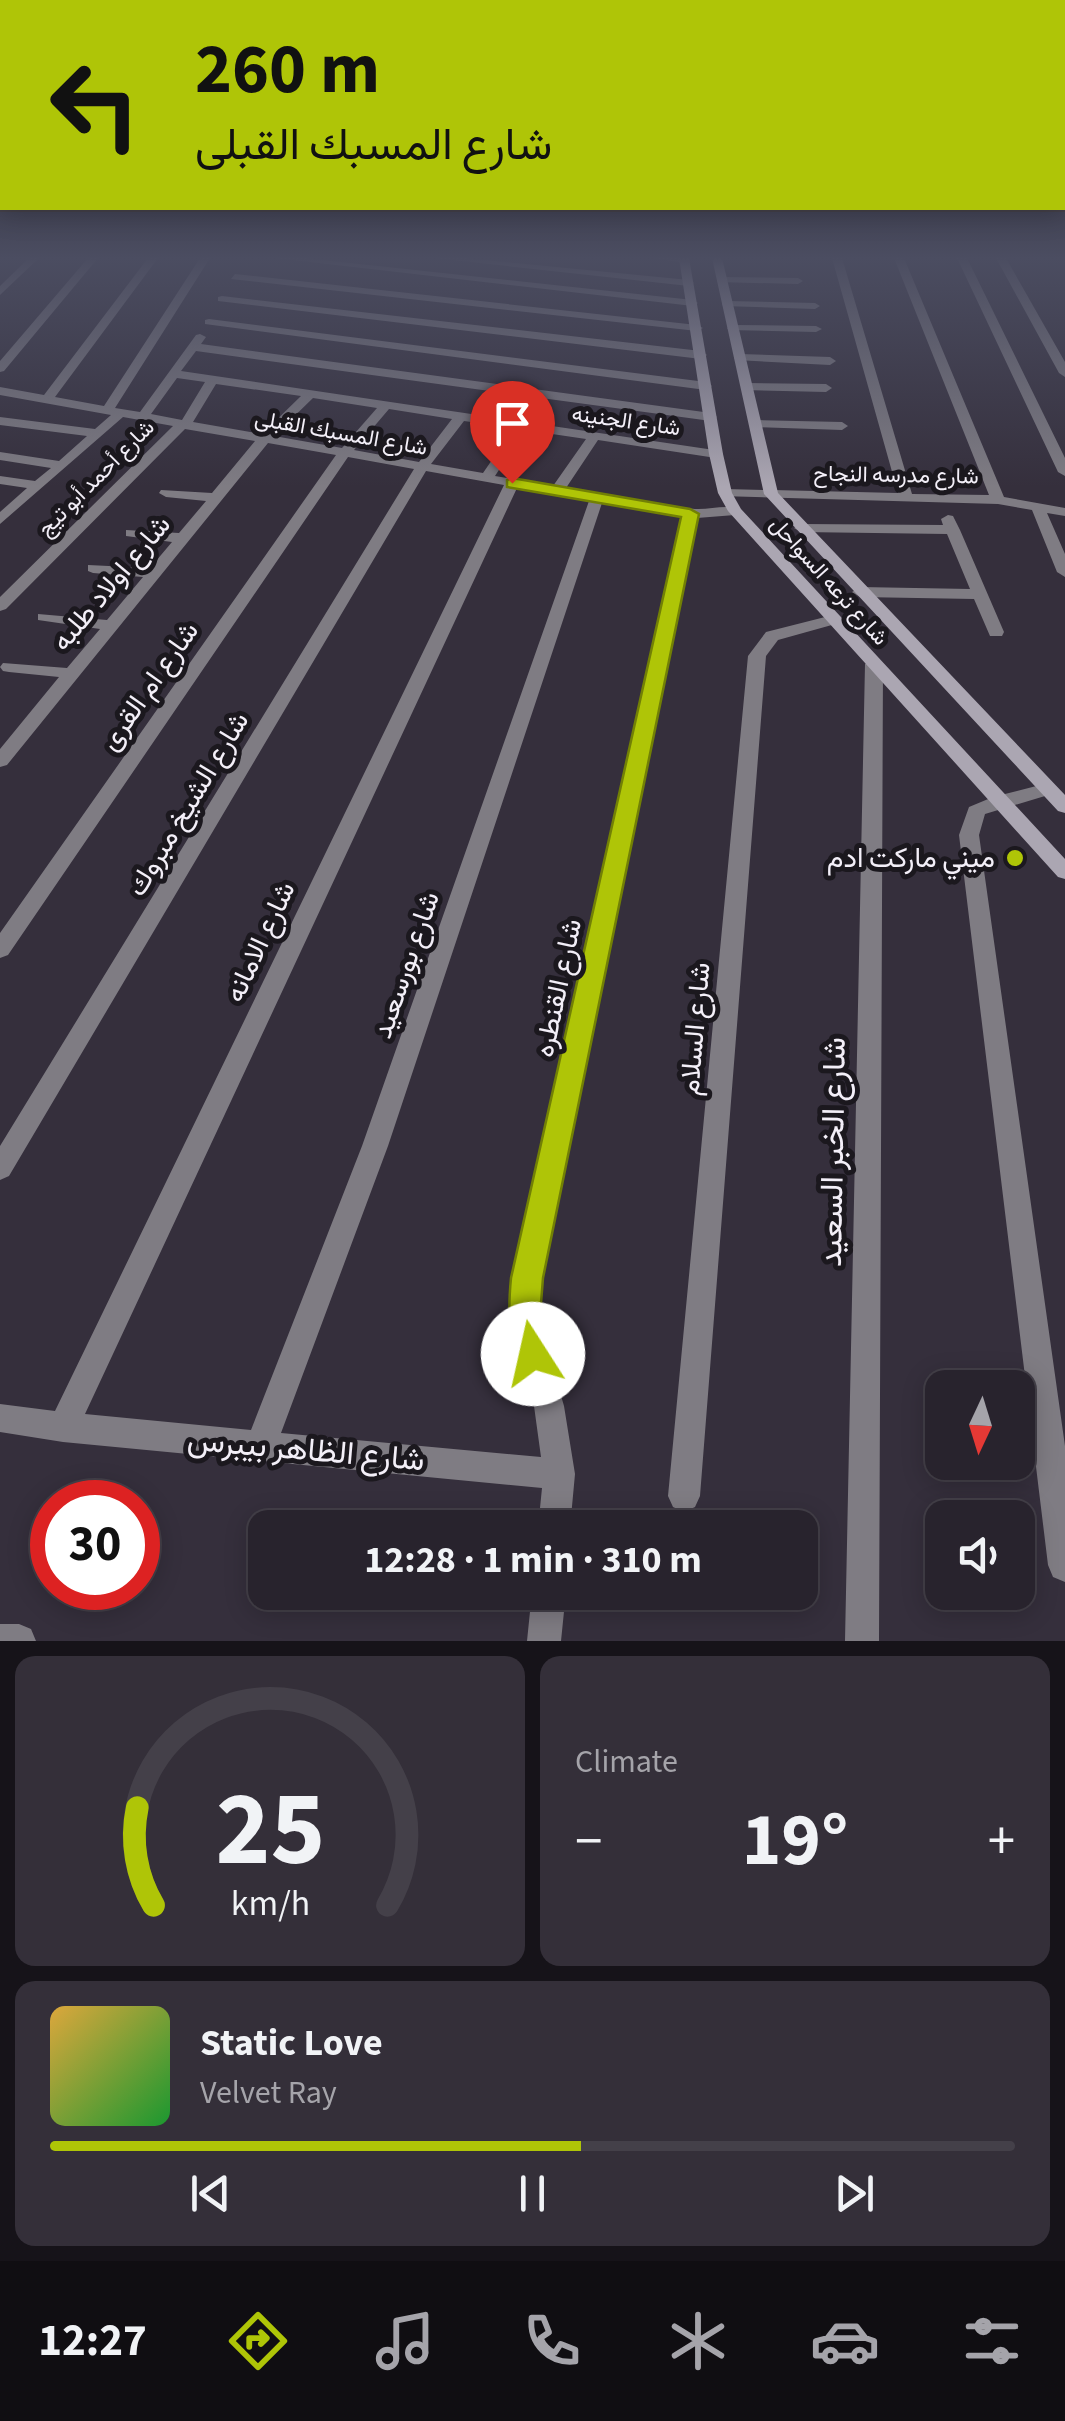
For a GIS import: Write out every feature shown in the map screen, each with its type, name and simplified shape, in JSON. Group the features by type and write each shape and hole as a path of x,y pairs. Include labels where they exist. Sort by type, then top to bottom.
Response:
{"main road":[{"name":"شارع ترعه السواحل","path":"698,335 716,454 735,511 1065,872"},
{"name":"شارع ترعه السواحل","path":"735,335 771,494 1056,798"}],"street":[{"path":"0,368 28,335"},
{"path":"47,400 95,335"},
{"path":"1,519 97,434 159,335"},
{"path":"142,418 202,335"},
{"path":"307,335 706,386"},
{"path":"527,335 702,355"},
{"path":"859,335 906,498"},
{"path":"931,335 998,500"},
{"path":"999,335 1065,472"},
{"path":"1044,335 1064,370"},
{"path":"195,347 711,417"},
{"path":"740,358 830,361"},
{"name":"شارع الجنينه","path":"175,374 716,454"},
{"name":"شارع أحمد أبو تيج","path":"0,606 183,425 214,380"},
{"path":"747,387 826,388"},
{"name":"شارع المسبك القبلى","path":"0,391 690,514 735,511"},
{"name":"شارع اولاد طلبه","path":"0,761 7,741 69,673 263,440 310,394"},
{"name":"شارع ام القرى","path":"0,950 344,454 386,405"},
{"name":"شارع الشيخ مبروك","path":"0,1170 422,467 461,416"},
{"path":"0,420 97,434"},
{"path":"756,424 842,426"},
{"path":"486,478 522,425"},
{"path":"557,492 594,436"},
{"path":"0,456 60,465"},
{"path":"0,480 38,486"},
{"name":"شارع الامانه","path":"63,1427 512,483"},
{"path":"166,493 215,497"},
{"name":"شارع مدرسه النجاح","path":"726,493 998,500 1065,512"},
{"name":"شارع بورسعيد","path":"260,1446 375,1146 596,498"},
{"path":"939,498 996,632"},
{"path":"1037,506 1065,572"},
{"name":"شارع القنطره","path":"559,1474 549,1406 524,1316 527,1278 690,514"},
{"path":"802,528 953,530"},
{"path":"131,532 181,538"},
{"path":"93,568 152,573"},
{"path":"860,592 980,594"},
{"path":"44,617 109,625"},
{"name":"شارع السلام","path":"684,1496 757,656 772,636 833,620"},
{"name":"شارع الخبر السعيد","path":"862,1641 874,664"},
{"path":"10,668 69,673"},
{"path":"1056,798 1000,801 976,811 969,834 1065,1565"},
{"name":"شارع الظاهر بيبرس","path":"0,1418 559,1474"},
{"path":"556,1510 559,1474"},
{"path":"544,1641 547,1610"},
{"path":"0,1641 19,1641"}],"place":[{"name":"ميني ماركت ادم","path":"1015,858"}],"route":[{"path":"512,483 690,514 527,1278 524,1316 533,1354"}]}
